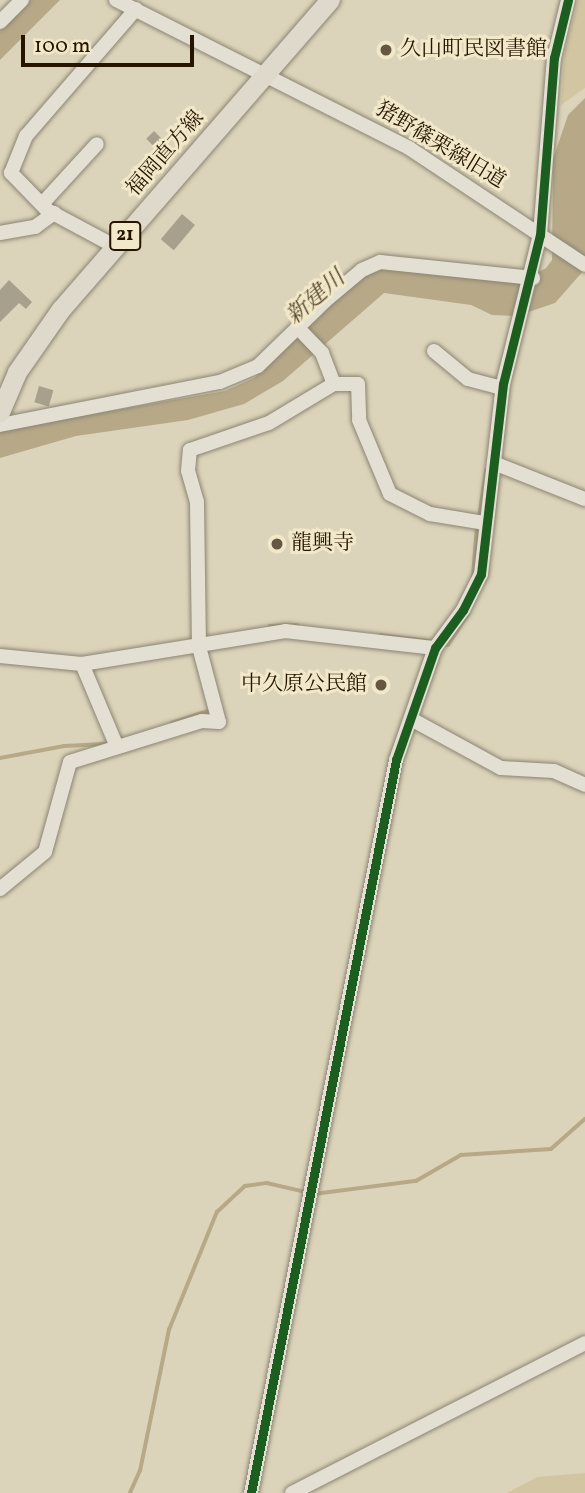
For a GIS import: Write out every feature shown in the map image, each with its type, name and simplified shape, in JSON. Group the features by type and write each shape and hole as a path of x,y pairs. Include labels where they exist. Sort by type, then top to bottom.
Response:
{"main road":[{"name":"福岡直方線","path":"0,412 37,341 330,0"}],"street":[{"path":"0,22 22,0"},
{"name":"猪野篠栗線旧道","path":"116,0 267,72 409,148 585,265"},
{"path":"251,1493 388,795 435,648 479,579 502,388 533,278 540,235 554,58 568,0"},
{"path":"116,247 48,209 11,173 26,136 136,9"},
{"path":"0,233 35,227 97,144"},
{"path":"0,425 204,388 258,366 300,330 325,301 362,270 380,262 533,278"},
{"path":"300,330 322,353 334,384"},
{"path":"434,351 468,379 502,388"},
{"path":"0,889 45,852 70,762 202,721 219,722 199,646 197,502 188,471 190,450 270,423 334,384 358,384 359,420 390,494 430,514 485,523"},
{"path":"494,463 585,499"},
{"path":"0,656 82,664 285,631 435,648"},
{"path":"82,664 117,747"},
{"path":"411,719 501,768 525,766 581,777"},
{"path":"292,1493 585,1343"}],"shaded area":[{"path":"30,0 60,0 0,60 0,30"},
{"path":"578,0 585,0 585,88 561,105 564,55"},
{"path":"585,98 585,269 555,303 517,316 492,315 471,305 384,293 283,381 244,404 188,420 76,436 0,458 0,430 225,391 254,378 359,279 384,267 520,282 546,268 552,260 553,159 568,115"},
{"path":"585,1473 585,1493 507,1493 537,1477"}],"building":[{"path":"154,131 171,148 163,156 146,139"},
{"path":"182,214 195,225 174,250 161,239"},
{"path":"9,280 32,302 26,309 19,303 0,322 0,290"},
{"path":"39,386 53,390 49,406 34,402"}],"waterway":[{"path":"479,518 486,471"},
{"path":"473,578 477,526"},
{"path":"443,644 448,645 468,614"},
{"path":"270,626 297,625"},
{"path":"381,635 429,641"},
{"path":"172,723 211,710"},
{"path":"0,758 64,746 104,744"},
{"path":"314,1194 416,1181 461,1155 551,1149 585,1119"},
{"path":"130,1493 140,1471 169,1330 217,1212 245,1186 267,1183 306,1192"}],"cycle path":[{"path":"251,1493 396,760 435,648 463,610 481,574 503,384 540,235 554,58 568,0"}],"place":[{"name":"久山町民図書館","path":"386,50"},
{"name":"龍興寺","path":"277,544"},
{"name":"中久原公民館","path":"381,685"}],"water label":[{"name":"新建川","path":"316,298"}]}
